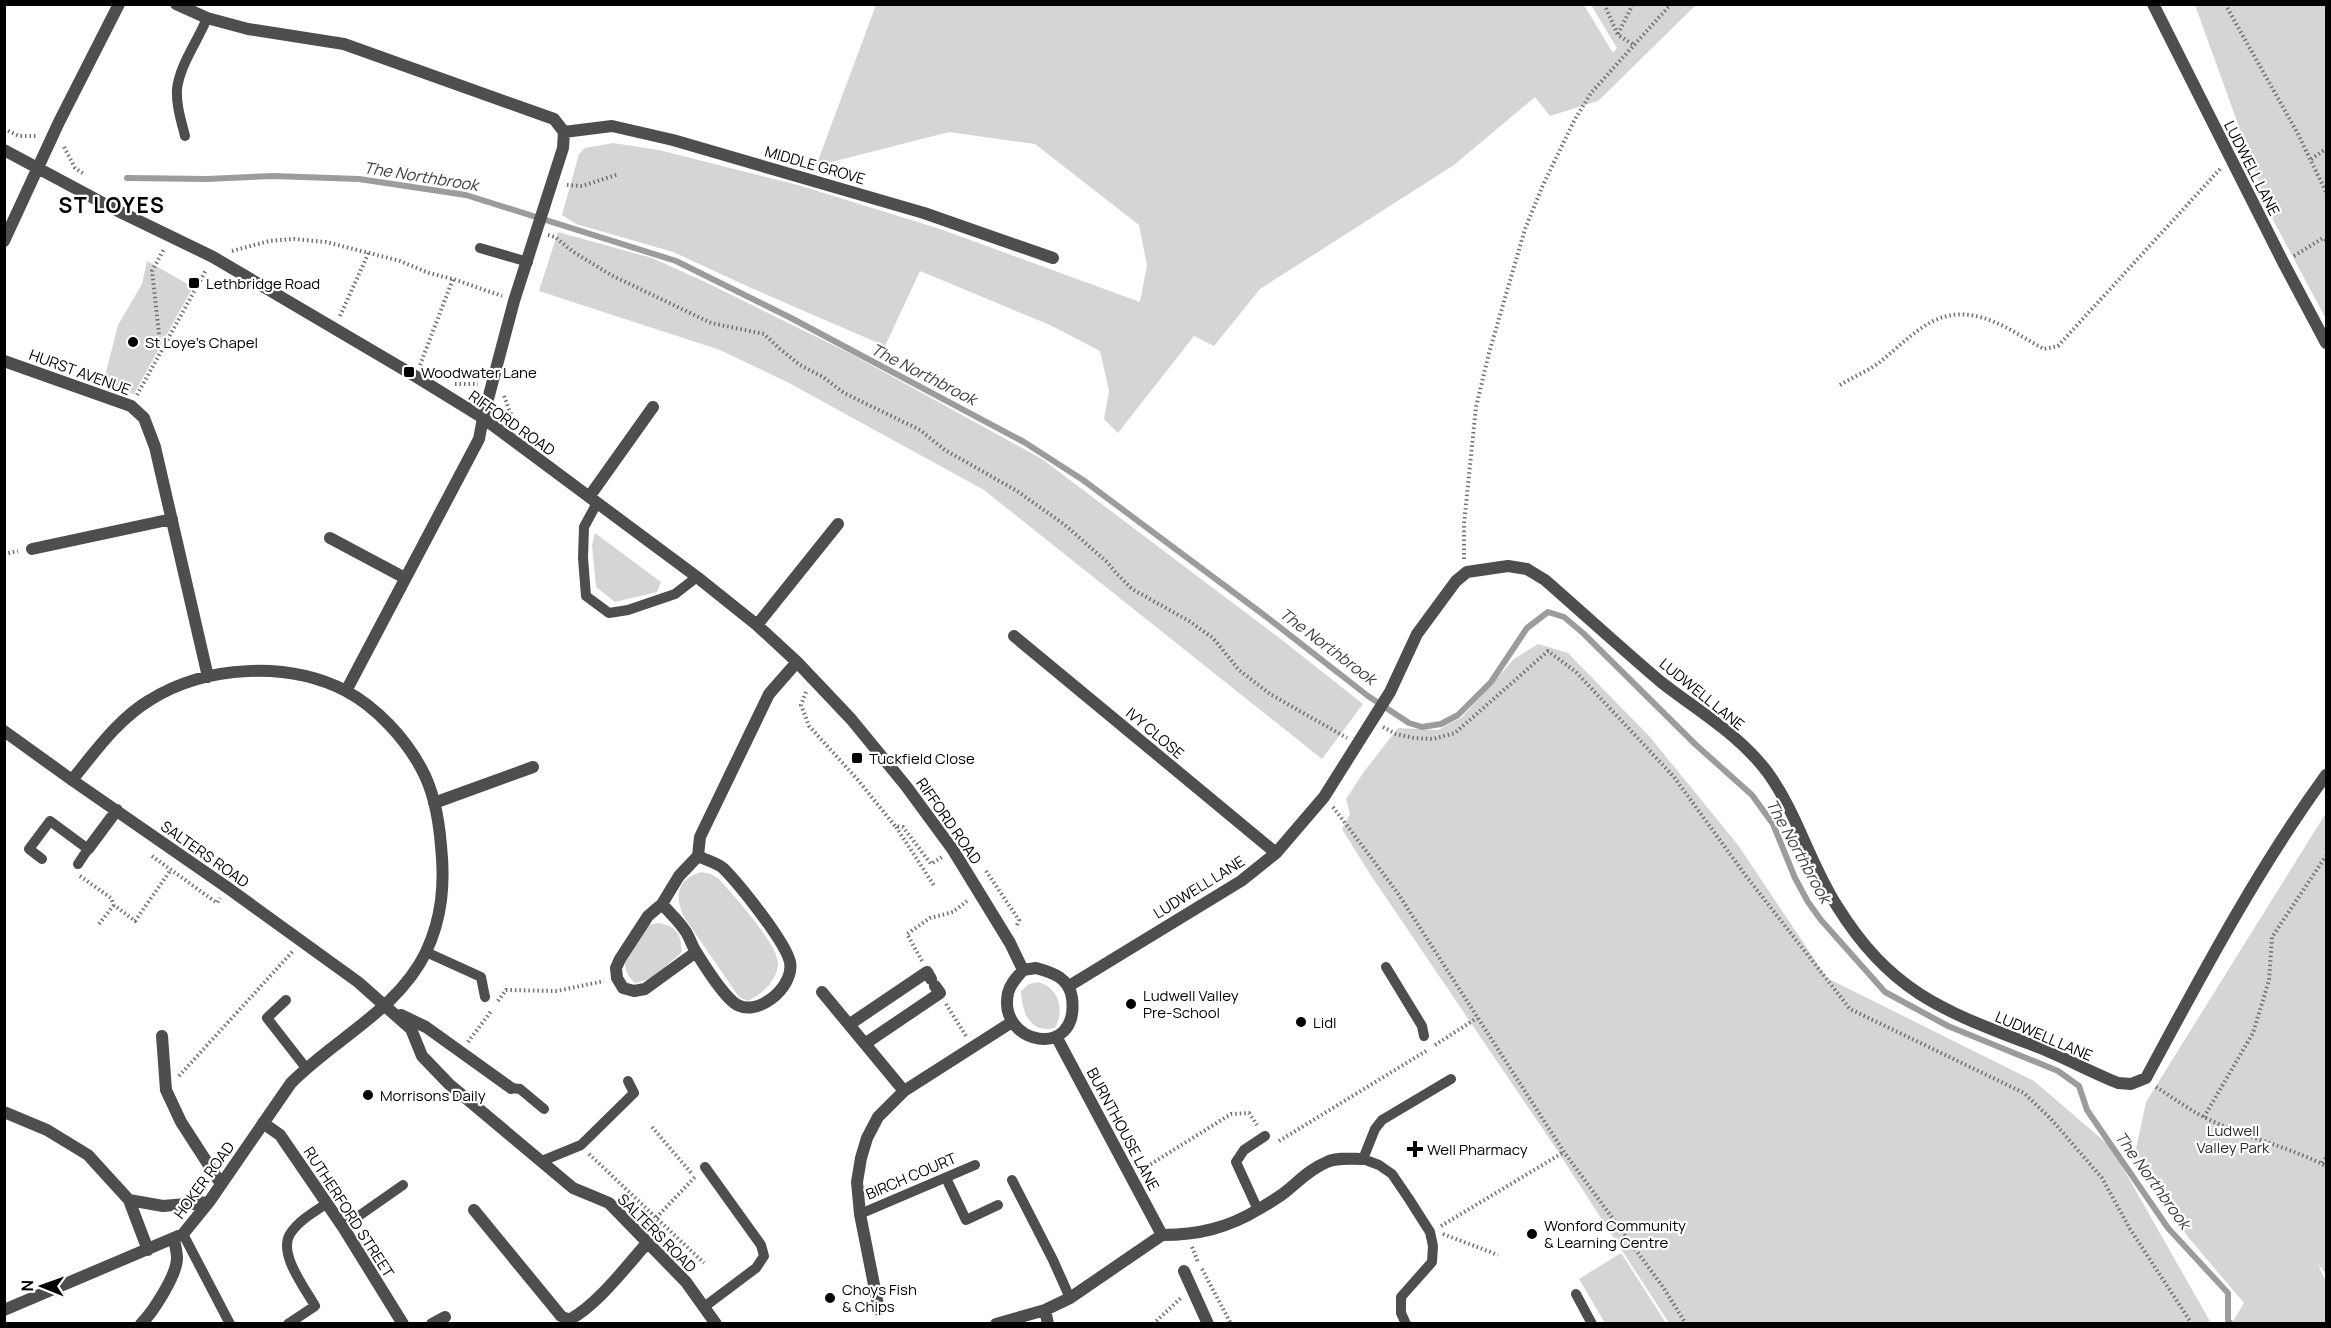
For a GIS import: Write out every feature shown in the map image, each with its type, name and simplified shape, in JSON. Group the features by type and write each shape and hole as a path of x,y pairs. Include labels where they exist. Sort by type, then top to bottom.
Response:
{"street":[{"path":"4,241 59,122 118,4"},
{"path":"176,4 248,29 344,44 554,119 564,132 563,148 514,301 479,439 346,691"},
{"name":"LUDWELL LANE","path":"2153,4 2326,344"},
{"name":"MIDDLE GROVE","path":"564,132 612,126 674,140 871,197 1053,258"},
{"name":"RIFFORD ROAD","path":"4,150 213,257 415,376 483,418 698,577 757,625 797,662 851,719 906,786 953,850 1010,943 1023,970"},
{"name":"HURST AVENUE","path":"4,362 130,406 144,418 172,519 208,677"},
{"path":"593,500 653,407"},
{"path":"32,549 172,519"},
{"path":"757,625 838,524"},
{"path":"330,538 405,578"},
{"name":"LUDWELL LANE","path":"1069,986 1241,881 1276,853 1324,797 1390,692 1417,634 1456,580 1467,572 1508,566 1527,569 1545,580 1661,682 1728,732 1768,772 1795,820 1821,880 1844,917 1880,963 1905,986 1971,1022 2039,1048 2118,1083 2131,1084 2146,1077"},
{"name":"IVY CLOSE","path":"1014,636 1276,853"},
{"path":"696,952 645,989 634,991 623,987 617,978 616,968 620,959 648,916 662,904 679,876 698,856 700,837 769,694 797,662"},
{"name":"HOKER ROAD","path":"4,1310 178,1236 209,1202 291,1083 306,1068 384,1006 416,970 426,952 442,900 443,864 434,804 422,769 403,741 361,700 346,691 307,677 259,671 233,672 208,677 165,692 133,712 114,729 72,780"},
{"name":"SALTERS ROAD","path":"4,731 357,982 411,1029 422,1056 449,1084 573,1188 609,1203 686,1282 716,1323"},
{"path":"434,804 533,767"},
{"path":"2146,1077 2212,956 2293,821 2326,775"},
{"path":"88,849 117,810"},
{"path":"662,904 686,930 696,952 732,1001 744,1009 755,1008 774,995 787,981 790,963 781,943 722,867 698,856"},
{"path":"1036,968 1051,972 1062,978 1069,986 1072,1012 1070,1024 1057,1038 1046,1041 1031,1038 1012,1022 1008,994 1012,982 1023,970 1036,968"},
{"path":"850,1024 933,982"},
{"path":"866,1043 933,982"},
{"path":"822,992 904,1091"},
{"name":"SALTERS ROAD","path":"384,1006 426,1027 511,1088"},
{"path":"879,1310 860,1214 857,1182 867,1137 878,1117 904,1091 1012,1022"},
{"path":"162,1036 166,1090 181,1122 221,1185"},
{"name":"BURNTHOUSE LANE","path":"1057,1038 1162,1235"},
{"path":"4,1112 47,1130 88,1155 129,1200 148,1250"},
{"name":"RUTHERFORD STREET","path":"263,1123 280,1135 343,1227 403,1323"},
{"path":"996,1323 1045,1310 1070,1298 1162,1235 1188,1235 1212,1231 1258,1210 1287,1191 1308,1173 1327,1162 1363,1159"},
{"path":"129,1200 163,1206 209,1202"},
{"path":"474,1210 561,1316 569,1320 578,1315 618,1277 647,1243"},
{"path":"141,1323 148,1317 170,1280 177,1258 178,1236"},
{"path":"1184,1271 1208,1323"},
{"path":"1045,1310 1048,1323"},
{"path":"432,1323 445,1317"}],"lane":[{"path":"185,136 178,110 177,88 200,12"},
{"path":"480,248 528,262"},
{"path":"593,500 584,527 583,558 586,596 609,612 628,610 675,594 698,577"},
{"path":"42,859 29,849 50,821 88,849 78,864"},
{"path":"426,952 481,977 485,997"},
{"path":"1386,968 1422,1026 1424,1036"},
{"path":"285,999 267,1018 306,1068"},
{"path":"1406,1323 1401,1313 1401,1297 1432,1263 1433,1246 1430,1233 1392,1173 1363,1159 1375,1129 1382,1120 1451,1080"},
{"path":"542,1161 581,1145 634,1093 628,1081"},
{"path":"511,1088 520,1089 544,1109"},
{"path":"1258,1210 1236,1162 1244,1150 1264,1136"},
{"name":"BIRCH COURT","path":"860,1214 975,1165"},
{"path":"704,1307 756,1268 764,1256 761,1245 705,1167"},
{"path":"946,1178 966,1220 998,1205"},
{"path":"1012,1180 1070,1298"},
{"path":"343,1227 403,1185"},
{"path":"288,1323 315,1306 287,1255 289,1235 299,1224 326,1204"},
{"path":"178,1236 230,1323"},
{"path":"1576,1294 1592,1323"}],"path":[{"path":"1604,4 1618,35 1634,45"},
{"path":"1618,35 1633,4"},
{"path":"1467,572 1464,557 1464,524 1476,407 1525,229 1543,185 1591,93 1671,4"},
{"path":"2225,4 2311,159 2326,192"},
{"path":"4,129 19,136 37,135"},
{"path":"2311,159 2326,149"},
{"path":"1840,385 1877,364 1935,318 1953,314 1969,314 1992,321 2044,349 2058,346 2230,158"},
{"path":"552,181 570,186 582,186 619,174"},
{"path":"538,229 555,237 572,251 611,274 711,323 764,334 800,364 823,377 844,393 921,430 945,450 1017,491 1065,525 1107,562 1132,589 1189,621 1213,638 1239,670 1270,694 1358,744"},
{"path":"159,334 152,270 171,236"},
{"path":"2283,262 2323,238 2326,240"},
{"path":"213,257 269,241 294,239 326,242 400,261 514,301"},
{"path":"334,328 370,252"},
{"path":"415,376 453,279"},
{"path":"130,406 199,284"},
{"path":"1373,719 1396,734 1414,738 1433,739 1455,733 1548,651 1576,672 1674,777 1746,876 1850,1009 2024,1093 2051,1119 2102,1178 2130,1229 2192,1323"},
{"path":"812,677 801,705 809,726 858,780 895,826 935,887"},
{"path":"1324,797 1397,892 1564,1152 1663,1287 1686,1323"},
{"path":"895,826 903,827 931,864 953,850"},
{"path":"2204,1117 2253,1033 2269,980 2272,937 2326,856"},
{"path":"78,864 78,875 111,898 114,905 135,921 170,871"},
{"path":"965,1034 907,934 930,918 953,912 980,892"},
{"path":"99,924 114,905"},
{"path":"166,1090 302,941"},
{"path":"460,1053 506,990 557,991 617,978"},
{"path":"1132,1176 1231,1114 1249,1113 1271,1146 1477,1018"},
{"path":"2146,1077 2152,1084 2204,1117 2245,1134 2289,1148 2324,1164 2326,1158"},
{"path":"652,1127 695,1177"},
{"path":"1430,1233 1564,1152"},
{"path":"592,1157 657,1216 704,1263"},
{"path":"661,1228 653,1221 705,1167"},
{"path":"1430,1233 1444,1234 1498,1256"},
{"path":"1188,1235 1197,1261 1231,1323"}],"green space":[{"path":"876,5 1584,5 1613,53 1617,48 1591,5 1696,5 1598,101 1550,116 1535,97 1454,165 1260,289 1214,346 1194,336 1118,433 1104,419 1109,391 1100,351 1050,325 920,271 885,346 673,252 576,224 562,215 579,154 585,148 613,143 659,150 798,185 940,229 1140,302 1147,265 1139,225 1035,144 949,132 816,166"},
{"path":"2195,5 2326,5 2326,319 2272,218"},
{"path":"558,232 652,258 701,280 851,354 1042,459 1363,704 1322,759 984,490 789,383 720,350 539,291"},
{"path":"147,261 193,287 134,394 103,384 118,325 142,284"},
{"path":"595,533 661,582 657,592 615,602 596,587 592,545"},
{"path":"1538,644 1568,653 1650,737 1738,845 1827,978 2034,1081 2111,1147 2211,1323 1669,1323 1553,1144 1342,829 1350,814 1346,799 1398,728 1438,730 1462,717 1514,659"},
{"name":"Ludwell Valley Park","path":"2326,813 2326,1274 2318,1264 2326,1282 2326,1323 2232,1323 2244,1303 2188,1237 2133,1163 2146,1102"},
{"path":"701,872 719,879 763,932 776,954 778,963 772,981 748,1001 739,997 684,917 681,909 679,895 682,884"},
{"path":"659,923 670,926 677,932 682,952 651,979 635,983 628,975 625,960 632,946 648,925"},
{"path":"1038,982 1051,989 1058,1000 1060,1014 1055,1028 1039,1028 1034,1025 1023,1007 1021,991 1029,984"},
{"path":"1621,1253 1666,1323 1605,1323 1579,1279"}],"waterway":[{"name":"The Northbrook","path":"127,178 207,179 273,176 359,179 466,195 676,261 791,318 1024,442 1083,480 1368,696 1409,723 1422,727 1441,724 1458,715 1491,682 1527,628 1548,612 1564,617 1695,744 1752,795 1773,824 1795,878 1808,902 1821,920 1885,992 1948,1026 2058,1071 2079,1086 2087,1110 2168,1228 2228,1293 2228,1320 2231,1324"}],"place":[{"name":"Lethbridge Road","path":"194,283"},
{"name":"St Loye's Chapel","path":"133,342"},
{"name":"Woodwater Lane","path":"409,372"},
{"name":"Tuckfield Close","path":"857,758"},
{"name":"Ludwell Valley Pre-School","path":"1131,1004"},
{"name":"Lidl","path":"1301,1022"},
{"name":"Morrisons Daily","path":"368,1095"},
{"name":"Well Pharmacy","path":"1415,1149"},
{"name":"Wonford Community & Learning Centre","path":"1532,1234"},
{"name":"Choys Fish & Chips","path":"830,1298"}],"district":[{"name":"ST LOYES","path":"112,205"}]}
